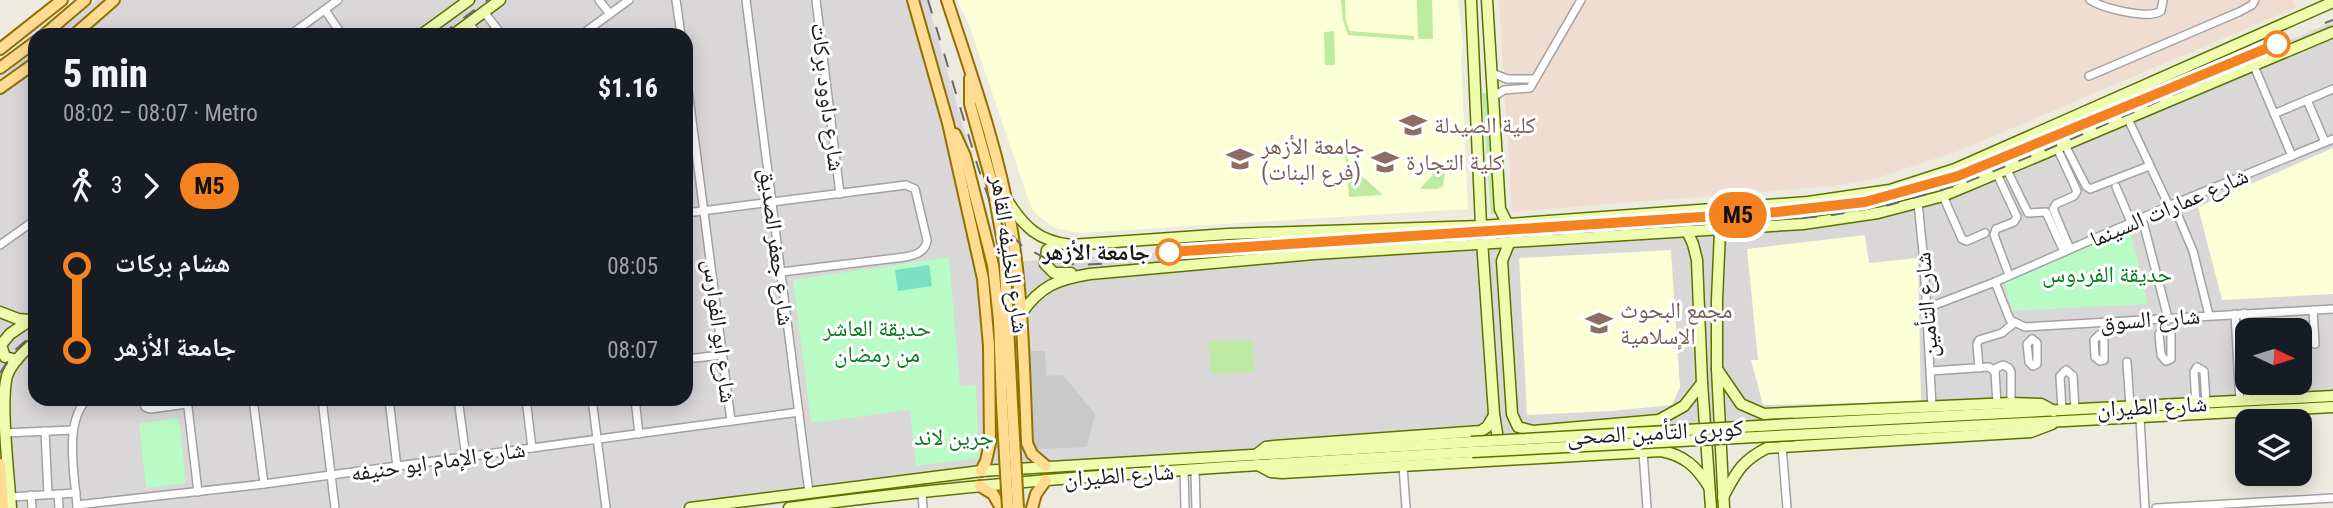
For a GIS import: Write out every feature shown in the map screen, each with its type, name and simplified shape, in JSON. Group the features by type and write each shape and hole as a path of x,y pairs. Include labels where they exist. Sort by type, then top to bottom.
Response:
{"main road":[{"path":"29,28 62,0"},
{"path":"52,28 85,0"},
{"path":"82,28 114,0"},
{"path":"462,28 500,0"},
{"path":"913,0 948,123 983,279 988,324 990,449 981,471 984,480 980,486 993,494 1000,508"},
{"name":"شارع الخليفه القاهر","path":"947,0 994,150 1006,199 1021,314 1028,447 1042,466"},
{"path":"1471,0 1481,226 1494,414 1497,442 1508,459"},
{"path":"1487,0 1500,209 1507,223"},
{"path":"430,28 466,1"},
{"path":"1090,274 1057,274 1049,270 1044,260 1047,250 1052,245 1063,244 1228,234 1481,226 1831,200 1890,190 1922,181 2038,133 2333,2"},
{"path":"0,49 28,29"},
{"path":"1021,314 1029,302 1052,283 1090,274 1314,254 1830,221 1878,213 1943,196 2333,32"},
{"path":"0,68 28,47"},
{"path":"1472,48 1490,48"},
{"path":"0,88 28,68"},
{"path":"971,73 970,104 992,183 1004,248 1008,508"},
{"path":"1474,88 1493,92"},
{"path":"948,123 965,156 993,265 1018,508"},
{"path":"1006,199 1021,223 1045,239 1063,244"},
{"path":"1721,208 1717,369 1723,503"},
{"path":"1687,232 1697,260 1710,508"},
{"path":"1510,242 1503,261 1513,419 1523,430 1659,420 1684,406 1702,383"},
{"path":"1697,260 1708,257 1718,262"},
{"path":"1484,265 1491,259 1503,261"},
{"path":"0,312 18,319 28,318"},
{"path":"17,360 5,357 0,345 28,321"},
{"path":"10,508 3,374 28,349"},
{"path":"1717,369 1741,404 1764,414 2011,403 2040,404 2057,415 2047,428 2031,432 1767,448 1741,465 1723,503"},
{"name":"شارع الطيران","path":"2057,415 2075,410 2333,396"},
{"name":"شارع الطيران","path":"2057,415 2140,418 2333,407"},
{"path":"990,410 1007,420 1017,420 1026,415"},
{"path":"1494,414 1484,430 1266,447 1257,460 1276,473 1661,451 1689,461 1709,486"},
{"path":"1764,414 1757,419 1753,432 1756,440 1767,448"},
{"name":"كوبرى التأمين الصحى","path":"1257,460 1793,424 2057,415"},
{"name":"كوبرى التأمين الصحى","path":"1472,447 1794,435 2057,415"},
{"path":"1659,420 1668,427 1671,437 1667,447 1661,451"},
{"path":"1484,430 1489,443 1484,460"},
{"name":"شارع الطيران","path":"690,508 981,471 1042,466 1257,460"},
{"name":"شارع الطيران","path":"789,508 980,486 1189,470 1257,460"},
{"path":"0,464 4,508"},
{"path":"1032,508 1043,481 1033,478 1032,474 1042,466"}],"street":[{"path":"300,28 338,0"},
{"path":"599,0 610,14"},
{"path":"591,28 629,0"},
{"path":"676,0 680,28"},
{"name":"شارع جعفر الصديق","path":"746,0 809,493"},
{"name":"شارع داوود بركات","path":"816,0 840,194"},
{"path":"1493,92 1530,88 1581,0"},
{"path":"2090,0 2121,10 2156,14 2161,11 2163,0"},
{"path":"2121,10 2122,0"},
{"path":"2089,76 2239,12 2252,5 2255,0"},
{"path":"324,10 337,28"},
{"path":"484,12 497,28"},
{"path":"469,23 473,28"},
{"path":"2254,66 2292,156"},
{"path":"1492,73 1507,79 1535,79"},
{"path":"2274,114 2333,89"},
{"path":"2307,100 2329,140"},
{"path":"2128,119 2193,251 2209,316"},
{"name":"شارع ابو الفوارس","path":"693,127 731,421"},
{"name":"شارع عمارات السينما","path":"1927,308 1995,282 2329,140"},
{"path":"2061,146 2090,189 2149,166"},
{"path":"2061,146 2077,191 2074,196 2056,204 2053,209 2067,250"},
{"path":"2002,172 2028,213 2046,212 2067,250"},
{"path":"2002,172 2017,217 2014,222 1996,229 1994,235 2009,275"},
{"path":"693,212 906,185 917,191 927,240 925,246 916,254 781,272"},
{"path":"2116,187 2131,222"},
{"path":"1943,196 1962,239 1967,241 1985,233"},
{"name":"شارع التأمين","path":"1918,203 1932,407"},
{"path":"2142,218 2166,318 2165,328"},
{"path":"0,245 28,225"},
{"path":"1979,368 1979,340 2002,333 2014,323 2010,320 1995,282"},
{"name":"شارع السوق","path":"2014,323 2031,327 2333,309"},
{"path":"2313,310 2315,344"},
{"path":"2244,313 2244,318"},
{"path":"2235,314 2244,401"},
{"path":"2098,323 2099,335"},
{"path":"2031,327 2032,340"},
{"path":"693,358 722,355"},
{"path":"2127,362 2130,407"},
{"path":"1997,404 1995,372 1999,365 2010,368 2011,403"},
{"path":"1931,372 1989,367 1995,372"},
{"path":"2057,415 2060,376 2066,370 2073,376 2075,410"},
{"path":"2244,401 2245,396"},
{"path":"77,507 73,430 82,406"},
{"path":"145,406 150,409 166,406"},
{"path":"187,406 198,492"},
{"path":"254,406 264,484"},
{"path":"323,406 335,508"},
{"path":"390,406 397,467"},
{"path":"459,406 466,457"},
{"path":"527,406 532,448"},
{"path":"593,406 607,508"},
{"path":"636,406 639,434"},
{"name":"شارع الإمام ابو حنيفه","path":"77,507 799,412"},
{"path":"2140,418 2145,508"},
{"path":"5,433 73,430"},
{"path":"45,432 48,494"},
{"path":"1782,446 1787,508"},
{"path":"1643,452 1647,508"},
{"path":"1403,466 1406,508"},
{"path":"1185,508 1189,470"},
{"path":"1189,470 1196,508"},
{"path":"922,492 923,508"},
{"path":"10,497 76,493"},
{"path":"58,494 58,508"},
{"path":"31,495 32,508"},
{"path":"2156,508 2333,498"}],"shaded area":[{"path":"96,0 927,0 993,231 999,263 1315,242 1466,238 1784,218 1849,211 1900,200 1950,183 2333,22 2333,401 1287,455 1008,475 750,508 0,508 0,76 28,55 28,406 693,406 693,28 63,28"},
{"name":"جامعة الأزهر (فرع البنات)","path":"957,0 1458,0 1463,43 1461,61 1468,209 1080,233 1055,228 1039,217 1031,207 968,22"},
{"path":"1499,0 2292,0 2297,7 1961,150 1877,178 1832,186 1512,212"},
{"path":"2333,148 2333,294 2222,300 2198,207"},
{"path":"1865,235 1869,263 1918,258 1921,402 1763,405 1751,360 1758,360 1747,249"},
{"name":"مجمع البحوث الإسلامية","path":"1671,250 1680,387 1672,405 1527,415 1519,258"},
{"path":"1030,351 1045,351 1046,376 1063,375 1095,414 1087,447 1038,449 1034,444"}],"green space":[{"path":"1341,0 1345,0 1346,21 1350,31 1414,36 1414,40 1348,35 1343,21"},
{"path":"1417,0 1432,0 1433,39 1418,39"},
{"path":"1334,31 1335,65 1325,65 1324,32"},
{"path":"1482,93 1487,93 1496,214 1491,214"},
{"path":"1345,154 1351,166 1383,195 1349,197"},
{"path":"1447,159 1443,186 1438,189 1420,189"},
{"name":"حديقة الفردوس","path":"2130,229 2148,304 2012,311 2004,281"},
{"name":"حديقة العاشر من رمضان","path":"949,257 960,386 976,385 979,458 916,466 910,410 811,423 793,280"},
{"path":"929,265 932,286 898,291 895,270"},
{"path":"1252,340 1254,372 1210,374 1209,341"},
{"path":"179,418 186,483 146,488 139,423"}],"railway":[{"path":"450,28 488,0"},
{"path":"928,0 978,167 989,199 1002,224 1022,246 1053,262 1081,265 1115,263"},
{"path":"2325,23 2333,20"},
{"path":"1216,255 1827,216 1889,205 1962,184 2231,70"},
{"path":"0,373 15,350 28,339"}],"metro line":[{"name":"M5","path":"1169,252 1777,212 1865,202 1958,176 2277,44"}],"place":[{"name":"كلية الصيدلة","path":"1413,125"},
{"name":"جامعة الأزهر (فرع البنات)","path":"1240,159"},
{"name":"كلية التجارة","path":"1385,162"},
{"name":"جامعة الأزهر","path":"1169,252"},
{"name":"مجمع البحوث الإسلامية","path":"1599,323"}],"park label":[{"name":"جرين لاند","path":"954,437"}]}
